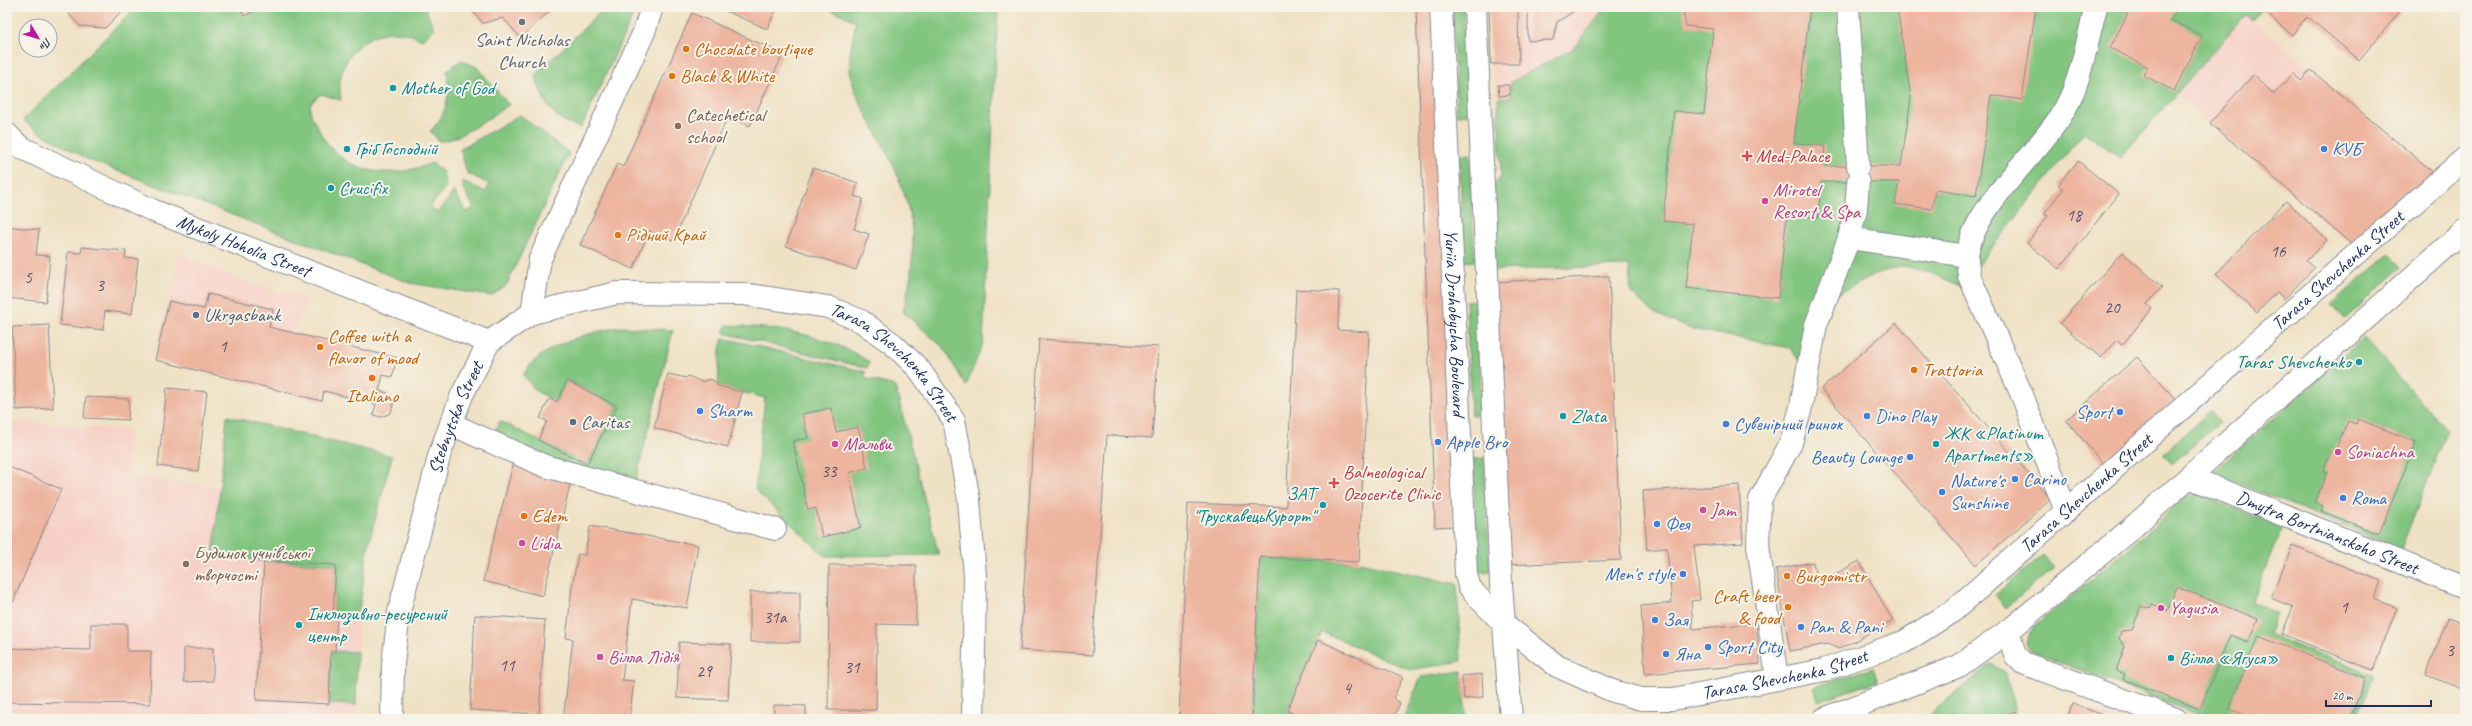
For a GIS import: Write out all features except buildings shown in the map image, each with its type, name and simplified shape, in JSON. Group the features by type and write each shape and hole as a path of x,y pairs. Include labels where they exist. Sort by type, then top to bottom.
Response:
{"street":[{"path":"532,313 540,259 644,32 652,7"},
{"name":"Yuriia Drohobycha Boulevard","path":"1441,7 1466,574 1470,586 1475,594 1504,624"},
{"name":"Yuriia Drohobycha Boulevard","path":"1475,7 1504,624 1511,719"},
{"path":"1777,678 1758,545 1760,500 1791,443 1800,411 1816,325 1849,238 1856,209 1858,174 1848,7"},
{"path":"2066,510 2022,395 1969,276 1967,256 1974,232 1986,212 2060,117 2070,99 2096,7"},
{"name":"Mykoly Hoholia Street","path":"11,145 154,211 489,342"},
{"name":"Tarasa Shevchenka Street","path":"1504,624 1557,666 1613,691 1641,700 1673,699 1824,670 1904,642 1953,611 2465,158"},
{"path":"1824,719 1959,666 2008,630 2126,533 2465,230"},
{"path":"1849,238 1967,256"},
{"name":"Tarasa Shevchenka Street","path":"532,313 617,293 743,294 828,307 861,321 892,344 918,369 954,420 969,500 975,576 973,719"},
{"name":"Stebnytska Street","path":"392,719 393,664 398,612 440,453 462,395 489,342 532,313"},
{"path":"451,424 545,466 775,529"},
{"name":"Dmytra Bortnianskoho Street","path":"2189,477 2465,588"},
{"path":"2008,630 2015,655 2023,663 2176,719"}],"shaded area":[{"path":"1489,7 1606,7 1574,48 1511,82 1512,97 1498,98 1491,64"},
{"name":"КУБ","path":"2245,14 2439,177 2357,249 2176,94"},
{"path":"180,255 280,294 283,290 308,300 292,332 278,389 155,360"},
{"name":"Будинок учнівської творчості","path":"9,422 129,430 128,475 219,488 215,539 368,546 358,618 356,719 7,719 7,428"}],"green space":[{"path":"136,7 425,7 434,29 423,40 405,33 390,32 377,35 365,41 355,49 347,60 342,72 340,86 341,100 321,94 311,103 311,115 326,142 338,155 351,164 382,172 398,172 415,169 432,163 443,172 446,186 430,207 438,213 454,191 466,212 474,208 463,188 463,181 486,192 489,184 467,173 460,149 520,115 569,153 506,286 491,296 410,283 89,160 37,131 23,120"},
{"path":"606,7 637,7 581,128 562,120 550,109 542,94 535,75"},
{"path":"825,7 998,7 983,343 966,386 944,348 903,312 909,287 913,244 907,204 901,184 892,163 854,89 850,74 850,58 856,21"},
{"name":"Mirotel Resort & Spa","path":"1606,7 2263,7 2252,20 2245,15 2120,158 2084,132 1961,286 1931,273 1904,266 1878,273 1836,295 1808,360 1798,359 1790,348 1687,328 1654,313 1631,293 1629,266 1492,270 1493,184 1501,178 1498,98 1511,97 1511,82 1574,48"},
{"path":"1452,8 1463,8 1468,114 1457,115"},
{"path":"461,60 477,67 509,105 464,133 439,141 430,131 441,118 446,104 448,96 447,71"},
{"path":"1459,154 1470,154 1475,261 1464,262"},
{"path":"2390,254 2402,267 2345,319 2332,304"},
{"path":"1477,300 1482,415 1471,415 1466,301"},
{"path":"726,325 782,330 818,338 853,352 869,362 867,368 724,333"},
{"path":"619,327 673,330 634,488 492,437 500,421 587,464 617,406 568,381 557,402 536,391 523,375 541,356 553,348 579,337"},
{"name":"Мальви","path":"723,338 866,372 864,378 895,386 939,555 825,556 755,490 765,398 718,386 720,349"},
{"name":"Soniachna","path":"2364,338 2447,430 2401,549 2212,473"},
{"path":"2210,411 2219,422 2172,464 2163,454"},
{"path":"227,416 392,456 368,546 358,618 333,616 336,565 213,558"},
{"path":"1484,458 1490,571 1478,572 1473,459"},
{"name":"Yagusia","path":"2201,495 2282,527 2252,602 2277,613 2269,635 2373,675 2356,719 2240,719 2199,715 2032,652 2029,649 2027,643 2034,627 2141,538 2184,497"},
{"path":"2043,555 2054,568 2006,608 1995,595"},
{"path":"1260,557 1359,562 1457,584 1461,661 1410,670 1322,632 1287,710 1299,716 1297,719 1252,719"},
{"path":"331,651 357,652 356,705 329,704"},
{"path":"1991,664 2005,672 2018,719 1933,719 1931,713"},
{"path":"1873,668 1878,681 1818,701 1814,687"},
{"path":"1462,671 1466,719 1403,719 1421,677"}],"place":[{"name":"Saint Nicholas Church","path":"522,22"},
{"name":"Chocolate boutique","path":"686,49"},
{"name":"Black & White","path":"672,76"},
{"name":"Mother of God","path":"393,88"},
{"name":"Catechetical school","path":"678,126"},
{"name":"Гріб Господній","path":"347,149"},
{"name":"КУБ","path":"2324,149"},
{"name":"Med-Palace","path":"1747,156"},
{"name":"Crucifix","path":"331,188"},
{"name":"Mirotel Resort & Spa","path":"1765,201"},
{"name":"Рідний Край","path":"618,235"},
{"name":"Ukrgasbank","path":"196,315"},
{"name":"Coffee with a flavor of mood","path":"320,347"},
{"name":"Taras Shevchenko","path":"2359,362"},
{"name":"Trattoria","path":"1914,370"},
{"name":"Italiano","path":"372,378"},
{"name":"Sharm","path":"700,411"},
{"name":"Sport","path":"2120,412"},
{"name":"Zlata","path":"1563,416"},
{"name":"Dino Play","path":"1867,416"},
{"name":"Caritas","path":"573,422"},
{"name":"Сувенірний ринок","path":"1726,424"},
{"name":"Apple Bro","path":"1438,442"},
{"name":"Мальви","path":"835,444"},
{"name":"ЖК «Platinum Apartments»","path":"1936,444"},
{"name":"Soniachna","path":"2338,452"},
{"name":"Beauty Lounge","path":"1910,457"},
{"name":"Carino","path":"2015,479"},
{"name":"Balneological Ozocerite Clinic","path":"1334,483"},
{"name":"Nature's Sunshine","path":"1942,492"},
{"name":"Roma","path":"2343,498"},
{"name":"ЗАТ \"ТрускавецьКурорт\"","path":"1323,505"},
{"name":"Jam","path":"1703,510"},
{"name":"Edem","path":"524,516"},
{"name":"Фея","path":"1657,524"},
{"name":"Lidia","path":"522,543"},
{"name":"Будинок учнівської творчості","path":"186,564"},
{"name":"Men's style","path":"1683,574"},
{"name":"Burgomistr","path":"1787,576"},
{"name":"Craft beer & food","path":"1788,607"},
{"name":"Yagusia","path":"2161,608"},
{"name":"Зая","path":"1655,620"},
{"name":"Інклюзивно-ресурсний центр","path":"299,625"},
{"name":"Pan & Pani","path":"1801,627"},
{"name":"Sport City","path":"1708,647"},
{"name":"Яна","path":"1666,654"},
{"name":"Вілла Лідія","path":"600,657"},
{"name":"Вілла «Ягуся»","path":"2171,658"}]}
